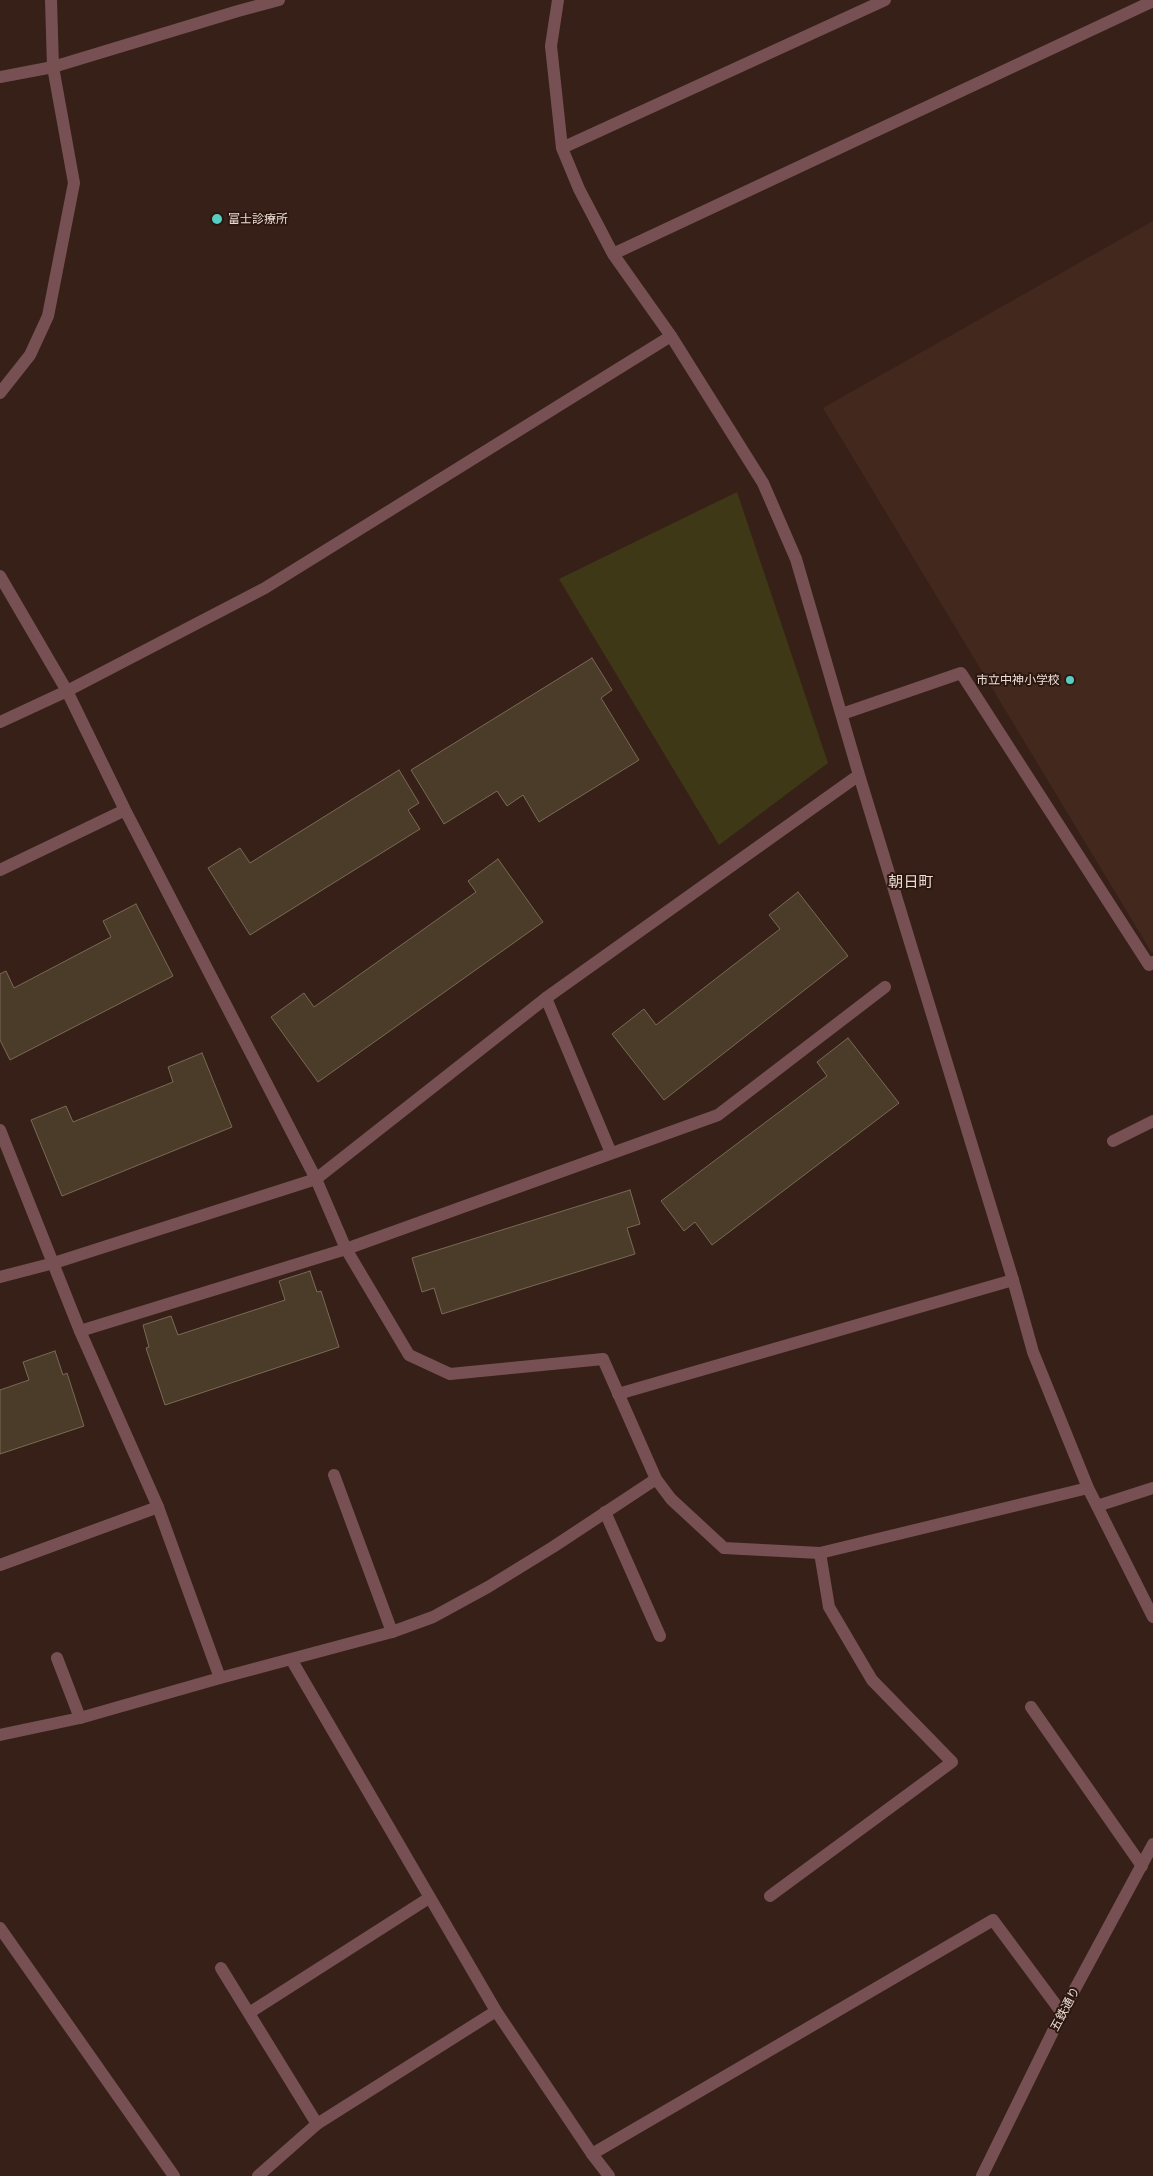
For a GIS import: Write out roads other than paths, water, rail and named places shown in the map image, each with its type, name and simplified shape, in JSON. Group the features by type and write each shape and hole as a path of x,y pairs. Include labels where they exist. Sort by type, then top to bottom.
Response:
{"street":[{"path":"0,393 30,354 48,316 74,183 53,67 51,0"},
{"path":"0,77 53,67 279,0"},
{"path":"558,0 551,46 562,148 578,190 613,254 671,336 763,483 796,559 1033,1352 1088,1488 1153,1617"},
{"path":"562,148 885,0"},
{"path":"613,254 1153,1"},
{"path":"0,722 67,691 265,588 671,336"},
{"path":"0,576 67,691 125,810 316,1179 346,1249 409,1354 450,1374 603,1359 656,1478 671,1499 724,1548 820,1553 1088,1488"},
{"path":"842,714 961,673 1149,965 1153,962"},
{"path":"0,1277 54,1262 316,1179 546,998 859,775"},
{"path":"0,870 125,810"},
{"path":"80,1330 346,1249 718,1115 885,987"},
{"path":"546,998 611,1153"},
{"path":"1113,1140 1153,1121"},
{"path":"0,1130 80,1330 158,1507 220,1678"},
{"path":"618,1394 1013,1280"},
{"path":"334,1475 392,1632"},
{"path":"0,1735 80,1718 392,1632 433,1618 553,1547 656,1478"},
{"path":"1097,1506 1153,1488"},
{"path":"0,1565 158,1507"},
{"path":"605,1512 660,1636"},
{"path":"770,1896 952,1762 872,1680 829,1607 820,1553"},
{"path":"56,1658 80,1718"},
{"path":"292,1659 496,2011 592,2154 609,2176"},
{"path":"1031,1707 1142,1866"},
{"name":"五鉄通り","path":"982,2176 1062,2013 1153,1844"},
{"path":"249,2013 429,1898"},
{"path":"592,2154 992,1920 1062,2013"},
{"path":"0,1928 174,2176"},
{"path":"221,1968 317,2124"},
{"path":"258,2176 317,2124 496,2011"}],"place":[{"name":"富士診療所","path":"217,219"},
{"name":"市立中神小学校","path":"1070,680"}],"district":[{"name":"朝日町","path":"911,882"}]}
